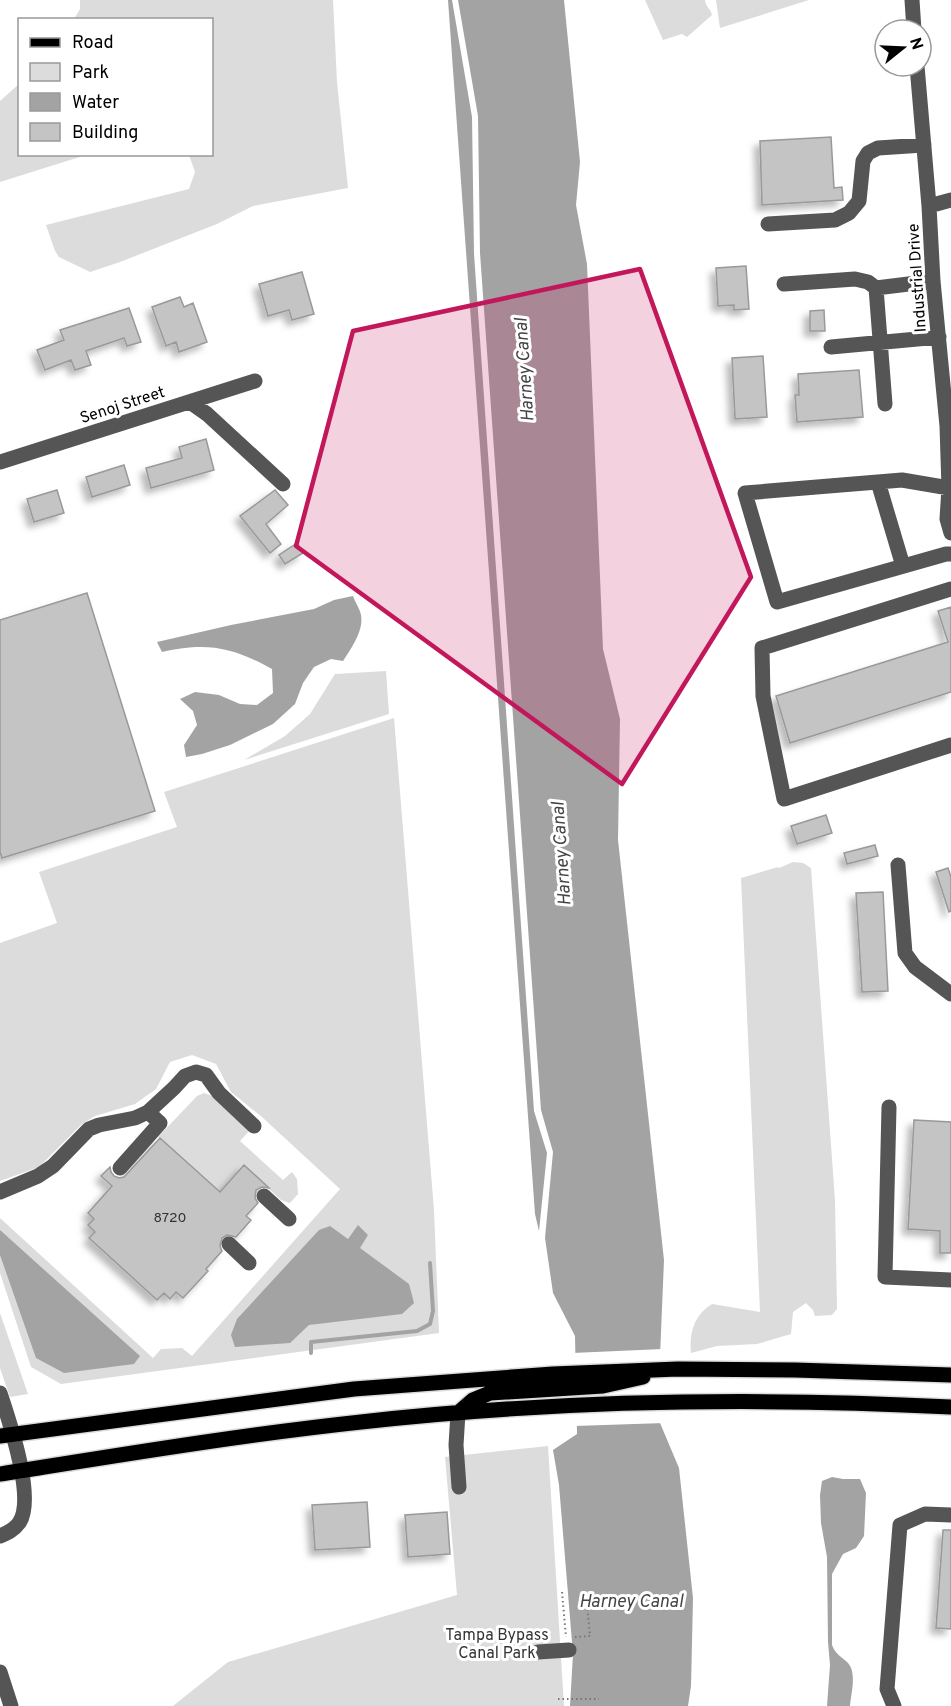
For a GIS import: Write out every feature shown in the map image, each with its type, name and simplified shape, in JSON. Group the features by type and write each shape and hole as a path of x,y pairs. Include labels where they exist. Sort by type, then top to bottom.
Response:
{"main road":[{"path":"458,1413 473,1400 490,1393 603,1386 678,1369"},
{"path":"7,1435 354,1389 553,1374 678,1369 951,1375"},
{"path":"0,1474 361,1422 458,1413 679,1401 798,1401 951,1407"}],"street":[{"path":"912,0 913,18"},
{"name":"Industrial Drive","path":"918,78 930,206 933,281 949,426 947,519 951,533"},
{"path":"768,224 835,220 849,213 859,201 862,162 868,153 878,148 924,145"},
{"path":"930,206 951,200"},
{"path":"784,284 855,279 868,282 876,288 933,281"},
{"path":"876,288 885,404"},
{"path":"831,347 939,337"},
{"name":"Senoj Street","path":"0,462 255,381"},
{"path":"190,402 207,414 283,484"},
{"path":"949,497 902,480 745,493 777,602 951,554"},
{"path":"878,482 903,566"},
{"path":"951,589 762,648 764,696 784,799 951,745"},
{"path":"898,864 905,953 915,967 951,994"},
{"path":"0,1192 38,1176 53,1166 89,1129 135,1118 148,1112 185,1076 196,1072 206,1075 219,1093 254,1126"},
{"path":"889,1107 885,1277 951,1280"},
{"path":"120,1168 160,1123 148,1112"},
{"path":"264,1196 289,1219"},
{"path":"229,1244 249,1263"},
{"path":"0,1393 7,1435 20,1471 26,1498 24,1513 19,1524 0,1536"},
{"path":"458,1413 456,1445 459,1487"},
{"path":"894,1706 887,1689 900,1525 925,1514 951,1515"},
{"path":"538,1652 569,1650"},
{"path":"0,1672 11,1706"}],"path":[{"path":"562,1592 566,1637 590,1636 586,1594"},
{"path":"558,1699 599,1699"}],"highlighted area":[{"path":"640,269 751,577 622,784 296,546 353,331"}],"green space":[{"path":"80,0 333,0 337,82 348,188 253,206 217,224 90,272 59,257 46,225 189,189 195,172 189,156 213,156 213,18 75,18 80,9"},
{"path":"645,0 705,0 712,15 687,37 682,34 663,40"},
{"path":"716,0 809,0 720,28"},
{"path":"18,85 18,156 83,156 0,182 0,101"},
{"path":"386,671 389,714 244,760 285,736 310,714 335,674"},
{"path":"394,718 434,1210 439,1333 61,1384 31,1367 0,1273 0,1218 153,1358 161,1349 182,1348 192,1356 340,1189 262,1117 231,1092 216,1064 192,1055 170,1062 156,1089 135,1104 95,1116 82,1124 39,1167 0,1181 0,943 57,923 39,872 177,827 164,792"},
{"path":"793,862 803,863 811,868 835,1200 837,1309 832,1315 815,1316 806,1303 793,1312 791,1334 757,1344 717,1346 691,1353 694,1325 701,1313 712,1304 760,1312 741,878"},
{"path":"204,1093 212,1096 249,1131 240,1141 283,1180 292,1172 297,1179 298,1194 290,1203 281,1200 244,1166 220,1192 158,1137 197,1096"},
{"path":"0,1313 28,1394 10,1397 0,1368"},
{"name":"Tampa Bypass Canal Park","path":"548,1446 564,1706 173,1706 228,1662 457,1595 445,1457"}],"water":[{"path":"448,0 452,0 472,117 474,254 534,1111 547,1153 539,1231 535,1214"},
{"name":"Harney Canal","path":"458,0 564,0 580,162 576,205 587,264 603,649 620,719 618,840 664,1260 659,1380 660,1423 679,1468 693,1598 691,1686 688,1706 570,1706 573,1654 559,1485 553,1450 577,1434 575,1336 553,1293 545,1238 553,1152 541,1110 480,253 478,116"},
{"path":"353,596 360,613 361,627 343,661 331,659 314,667 303,683 295,704 273,724 230,745 186,757 184,745 197,725 193,711 180,699 195,692 219,695 240,704 257,705 273,693 272,669 219,648 193,647 162,652 157,642 314,609 334,600"},
{"path":"358,1225 368,1235 360,1248 409,1284 414,1303 402,1314 309,1325 290,1343 235,1347 231,1335 237,1319 319,1230 330,1226 348,1239"},
{"path":"0,1230 140,1356 134,1364 64,1373 36,1358 0,1255"},
{"path":"832,1477 860,1479 866,1493 864,1536 856,1548 843,1554 832,1574 832,1645 851,1667 853,1683 850,1706 827,1706 830,1665 827,1557 821,1523 820,1495 822,1481"}],"pier":[{"path":"663,1349 662,1379 678,1399 674,1418 665,1423 574,1426 572,1353"}],"building":[{"path":"831,137 834,188 842,187 843,200 762,205 760,141"},
{"path":"746,266 749,309 734,310 734,305 718,306 716,268"},
{"path":"302,272 314,314 292,320 289,310 268,316 259,284"},
{"path":"180,297 184,307 193,303 207,342 179,352 176,342 166,346 152,307"},
{"path":"129,308 141,342 127,346 124,338 86,351 91,365 75,370 71,360 45,370 37,350 64,340 60,330"},
{"path":"824,310 825,331 810,331 810,311"},
{"path":"763,356 767,417 735,419 732,358"},
{"path":"859,370 863,417 797,422 795,395 799,395 798,374"},
{"path":"206,439 214,470 151,488 146,468 182,458 179,447"},
{"path":"124,465 130,485 92,497 86,477"},
{"path":"57,490 64,513 34,522 27,499"},
{"path":"275,490 288,505 266,524 281,544 270,553 240,516"},
{"path":"297,543 303,553 285,564 279,555"},
{"path":"87,593 155,811 2,858 0,852 0,620"},
{"path":"951,607 951,692 790,743 776,696 948,642 938,611"},
{"path":"826,815 832,833 797,844 791,826"},
{"path":"875,845 878,856 847,864 844,853"},
{"path":"948,868 951,877 951,911 949,912 936,872"},
{"path":"883,892 888,991 862,992 856,893"},
{"path":"914,1120 951,1122 951,1253 940,1253 940,1231 908,1229"},
{"path":"160,1138 220,1192 244,1165 269,1188 262,1187 256,1190 255,1198 258,1203 246,1216 251,1220 236,1237 227,1235 222,1238 220,1246 222,1251 206,1269 208,1271 183,1298 176,1292 170,1299 164,1293 157,1300 89,1238 95,1232 88,1225 94,1219 88,1213 112,1186 101,1176 110,1167 114,1176 124,1177"},
{"path":"367,1502 370,1547 315,1550 312,1505"},
{"path":"447,1512 450,1554 408,1557 405,1515"},
{"path":"943,1530 951,1530 951,1629 936,1628"}],"waterway":[{"path":"311,1353 311,1342 417,1331 430,1324 433,1311 430,1263"}]}
